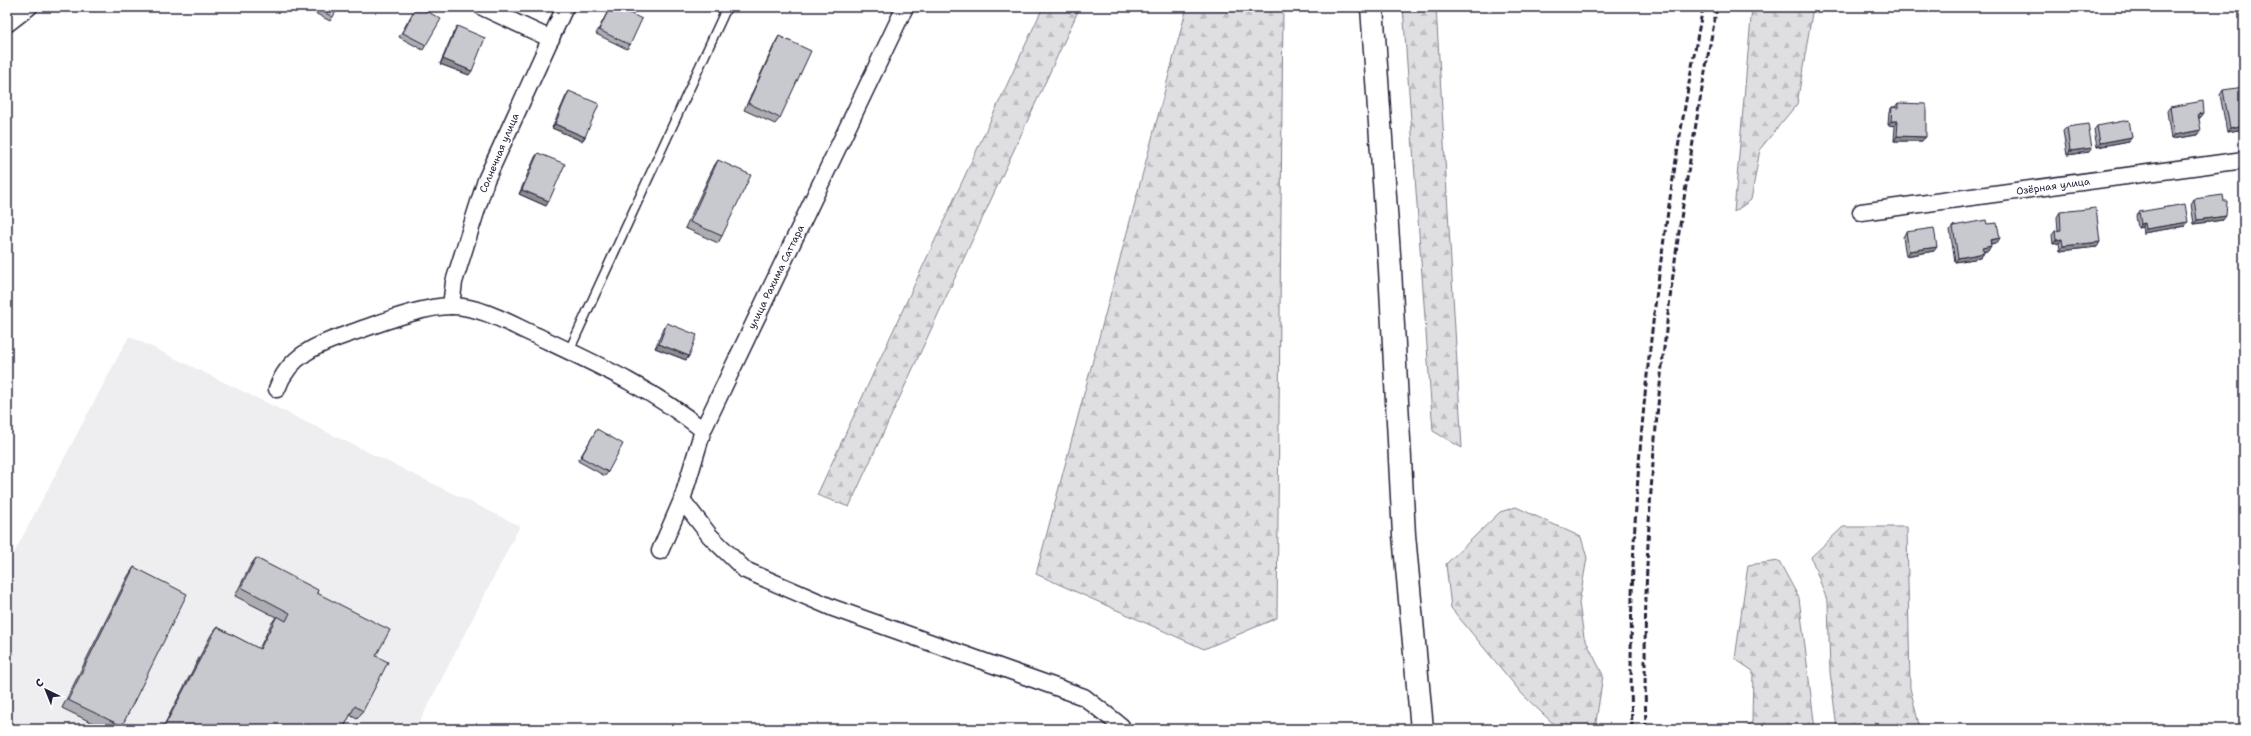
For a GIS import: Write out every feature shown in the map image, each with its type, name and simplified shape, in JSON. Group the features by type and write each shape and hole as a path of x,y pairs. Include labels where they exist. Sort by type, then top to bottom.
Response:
{"main road":[{"path":"1372,7 1390,269 1404,535 1422,729"}],"street":[{"path":"7,24 29,7"},
{"path":"482,7 551,39"},
{"name":"Солнечная улица","path":"451,306 454,282 486,180 565,7"},
{"name":"улица Рахима Саттара","path":"660,551 682,500 703,430 905,7"},
{"name":"Озёрная улица","path":"1861,212 2244,160"},
{"path":"277,389 282,374 296,359 318,346 401,317 430,309 451,306 475,308 591,361 668,405 703,430"},
{"path":"682,500 710,536 745,570 833,608 1084,697 1121,726 1122,729"}],"lane":[{"path":"569,351 727,7"}],"shaded area":[{"path":"129,336 520,526 416,729 7,729 7,566"}],"green space":[{"path":"1043,7 1080,7 849,507 817,495"},
{"path":"1187,7 1283,7 1277,618 1204,649 1036,574"},
{"path":"1403,7 1436,7 1462,448 1433,431"},
{"path":"1752,7 1813,7 1797,104 1760,149 1751,200 1734,212"},
{"path":"1516,507 1581,537 1587,558 1579,603 1584,637 1603,675 1595,729 1559,729 1523,695 1451,608 1446,564 1500,512"},
{"path":"1843,527 1907,527 1910,688 1920,729 1837,729 1830,672 1828,603 1811,557"},
{"path":"1779,561 1799,598 1815,729 1743,729 1752,722 1753,671 1735,659 1748,565"}],"building":[{"path":"314,7 338,7 333,17"},
{"path":"416,7 419,7 441,19 426,45 403,33"},
{"path":"610,7 617,7 642,19 630,45 599,30"},
{"path":"457,26 485,38 472,71 443,59"},
{"path":"779,36 811,51 780,118 748,103"},
{"path":"2244,87 2244,125 2230,128 2223,90"},
{"path":"569,91 599,104 585,137 555,124"},
{"path":"2203,101 2204,113 2198,114 2201,130 2174,135 2170,107"},
{"path":"1898,103 1926,104 1926,137 1897,136 1898,121 1891,121 1892,107 1898,108"},
{"path":"2129,120 2132,137 2100,143 2097,126"},
{"path":"2088,124 2092,148 2070,151 2067,127"},
{"path":"538,153 565,164 549,201 522,190"},
{"path":"718,160 751,175 722,236 690,222"},
{"path":"2223,195 2224,201 2227,201 2226,216 2197,220 2194,199"},
{"path":"2185,204 2188,222 2146,229 2145,223 2141,224 2139,212"},
{"path":"2096,208 2100,242 2063,246 2062,239 2056,240 2055,231 2061,230 2060,212"},
{"path":"1986,220 1987,224 1997,223 2000,238 1990,240 1991,246 1982,248 1984,253 1958,258 1953,226"},
{"path":"1934,228 1937,247 1909,251 1906,232"},
{"path":"667,323 697,335 689,356 659,344"},
{"path":"597,429 623,444 608,472 581,457"},
{"path":"256,558 318,590 317,593 390,630 376,656 388,662 363,711 355,706 343,729 163,729 217,627 260,649 277,616 286,621 290,613 241,587"},
{"path":"134,567 187,594 122,726 68,700"}],"railway":[{"path":"1632,729 1631,638 1634,547 1648,366 1672,186 1703,7"},
{"path":"1646,729 1645,638 1648,547 1662,366 1686,186 1717,7"}]}
